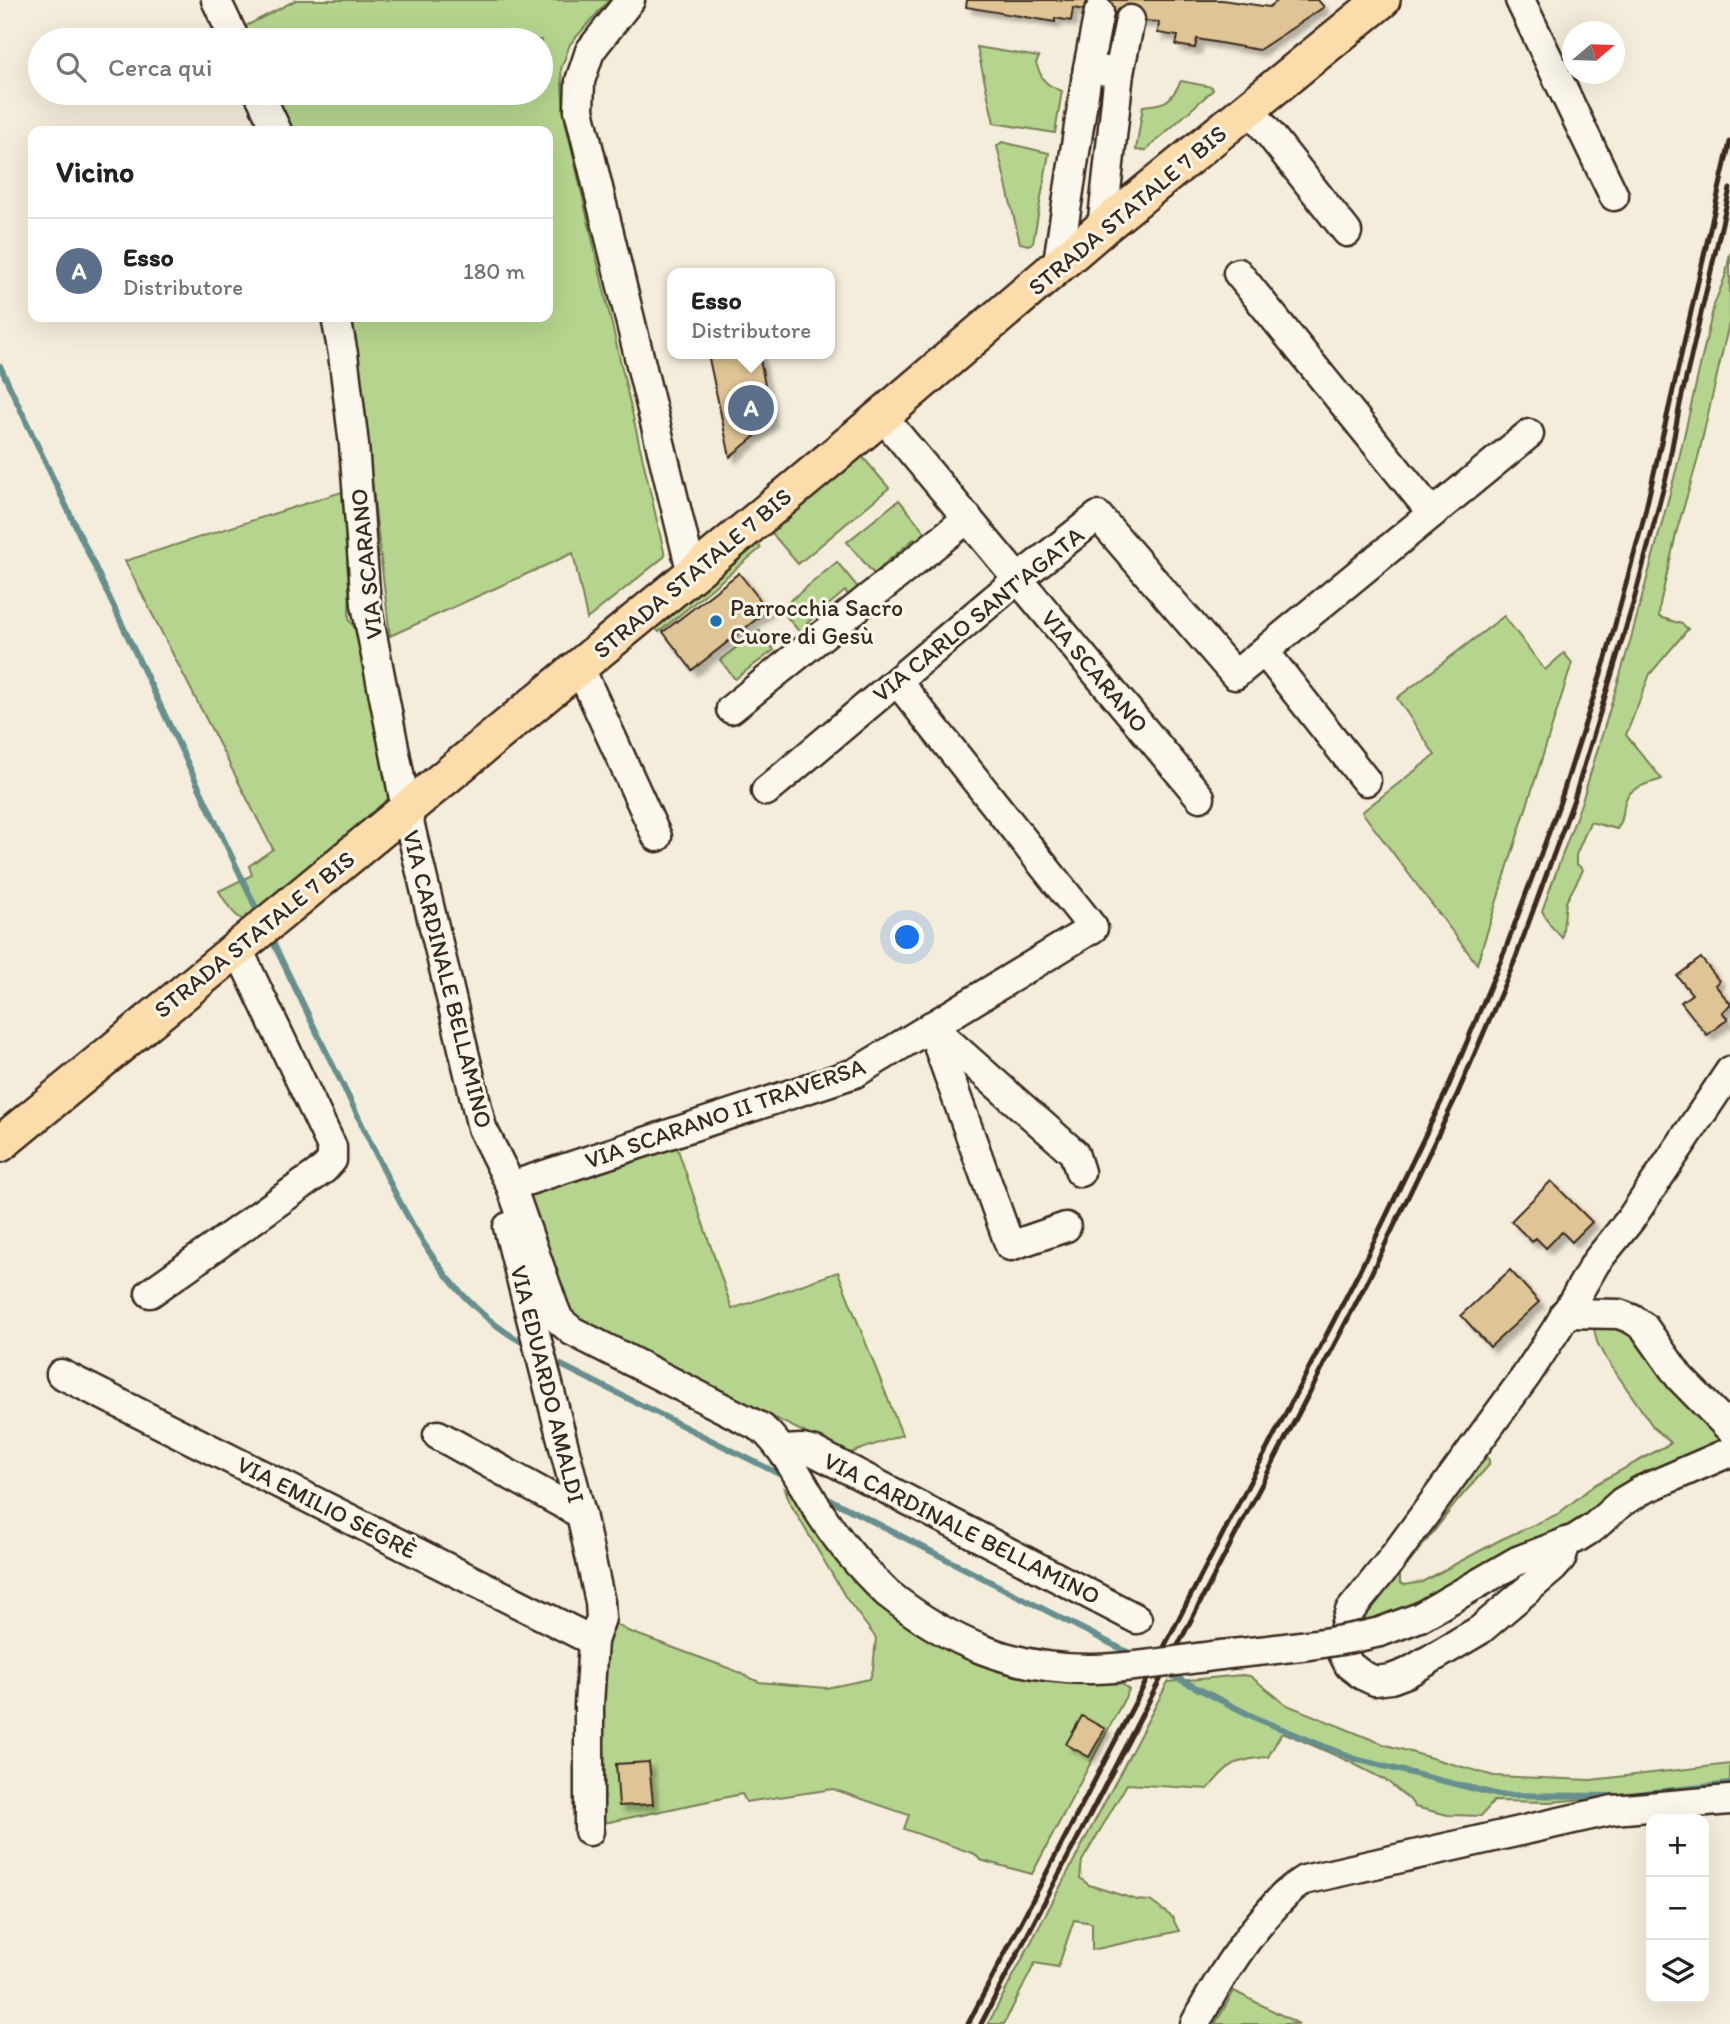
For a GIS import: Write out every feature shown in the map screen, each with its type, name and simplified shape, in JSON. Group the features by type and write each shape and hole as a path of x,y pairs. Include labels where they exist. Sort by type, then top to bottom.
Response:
{"main road":[{"name":"STRADA STATALE 7 BIS","path":"0,1144 883,416 1102,228 1382,0"}],"street":[{"path":"216,0 229,28"},
{"path":"630,0 590,51 580,81 579,110 692,574"},
{"path":"1520,0 1614,196"},
{"path":"1056,268 1099,12"},
{"path":"1102,228 1119,73 1130,20"},
{"path":"1088,68 1119,73"},
{"path":"265,105 275,126"},
{"path":"1250,108 1347,232"},
{"path":"1237,273 1433,513"},
{"name":"VIA SCARANO","path":"337,322 354,445 366,604 406,809"},
{"name":"VIA SCARANO","path":"883,416 1200,797"},
{"name":"VIA CARLO SANT'AGATA","path":"766,791 1018,579 1098,516 1235,675 1529,434"},
{"path":"731,709 968,518"},
{"path":"1264,651 1366,781"},
{"path":"579,666 657,837"},
{"name":"VIA SCARANO II TRAVERSA","path":"511,1186 855,1073 1093,928 897,681"},
{"name":"VIA CARDINALE BELLAMINO","path":"406,809 482,1128 511,1186 559,1320 572,1331 754,1423 783,1450 802,1448 815,1452 1137,1619"},
{"path":"150,1293 324,1169 332,1160 332,1147 237,947"},
{"path":"931,1026 1073,1153 1080,1172"},
{"path":"931,1026 1010,1247 1066,1227"},
{"path":"1566,1542 1561,1559 1553,1568 1480,1630 1453,1647 1391,1679 1375,1681 1349,1665 1343,1653 1345,1626 1350,1611 1385,1569 1526,1376 1596,1262 1630,1220 1730,1071"},
{"name":"VIA EDUARDO AMALDI","path":"482,1128 581,1514 600,1602 601,1618 593,1641 589,1704 589,1831"},
{"path":"1565,1313 1619,1314 1644,1326 1680,1378 1730,1429"},
{"name":"VIA EMILIO SEGRÈ","path":"61,1374 593,1641"},
{"path":"438,1435 581,1514"},
{"path":"783,1450 821,1515 842,1544 863,1569 912,1614 965,1643 1010,1659 1065,1668 1112,1668 1333,1642 1380,1632 1420,1616 1517,1561 1575,1539 1594,1527 1622,1502 1642,1490 1730,1452"},
{"path":"1195,2024 1220,1976 1244,1941 1290,1889 1304,1880 1613,1810 1730,1800"}],"green space":[{"path":"296,0 609,0 570,44 561,69 564,116 665,556 587,619 573,553 390,636 365,423 347,322 553,322 553,126 287,126 277,105 553,105 553,28 244,27"},
{"path":"977,47 1039,57 1036,63 1042,78 1062,91 1055,133 994,123"},
{"path":"1181,81 1212,87 1213,90 1145,151 1136,150 1143,106 1167,101"},
{"path":"1002,142 1049,153 1033,243 1028,245 1020,243 997,146"},
{"path":"1730,253 1730,319 1660,604 1659,617 1682,624 1688,629 1650,674 1626,735 1662,779 1630,793 1617,829 1590,822 1576,855 1576,863 1583,870 1566,902 1562,938 1542,911 1583,798 1630,642 1677,467 1714,305 1726,274"},
{"path":"862,456 889,488 798,564 771,532"},
{"path":"351,489 349,619 363,641 389,798 249,922 235,914 219,891 252,875 249,866 273,849 125,561"},
{"path":"899,500 930,538 920,546 914,539 882,566 886,572 878,579 847,542"},
{"path":"753,539 761,548 659,632 651,623"},
{"path":"837,562 861,591 852,598 845,591 807,623 812,630 804,637 780,609"},
{"path":"1504,616 1545,670 1564,653 1572,663 1477,964 1362,812 1435,755 1397,698"},
{"path":"759,630 774,650 735,679 720,660"},
{"path":"677,1147 732,1309 838,1272 902,1435 848,1454 576,1320 567,1304 530,1196"},
{"path":"1624,1320 1727,1440 1585,1518 1524,1546 1422,1604 1357,1625 1358,1608 1480,1448 1489,1459 1489,1465 1400,1575 1400,1583 1405,1585 1422,1582 1502,1539 1558,1514 1594,1485 1671,1443 1654,1428 1597,1342 1594,1329 1605,1321"},
{"path":"785,1489 801,1502 894,1609 1119,1681 1129,1690 1032,1874 980,1860 975,1854 904,1829 909,1815 833,1789 746,1802 742,1794 604,1823 594,1692 609,1620 628,1631 759,1682 826,1688 870,1679 876,1638 846,1598 790,1503"},
{"path":"1250,1676 1287,1705 1383,1744 1494,1776 1591,1780 1730,1764 1730,1787 1550,1802 1494,1801 1481,1816 1448,1815 1415,1807 1387,1781 1285,1733 1281,1734 1268,1757 1234,1764 1208,1789 1127,1784 1082,1861 1080,1878 1089,1885 1137,1900 1150,1901 1172,1917 1179,1931 1092,1950 1092,1923 1074,1920 1058,1967 1035,1963 1004,2024 988,2024 1168,1682"},
{"path":"1234,1991 1299,2024 1215,2024"}],"building":[{"path":"967,0 1222,0 1269,7 1279,0 1318,0 1324,7 1259,50 1197,39 1195,48 1176,45 1178,36 1158,33 1159,22 1127,20 1125,36 1104,34 1107,14 1073,8 1071,21 1055,18 1055,22 966,7"},
{"path":"709,359 760,359 772,422 730,457"},
{"name":"Parrocchia Sacro Cuore di Gesù","path":"739,573 768,610 692,670 663,632"},
{"path":"1701,958 1719,981 1715,985 1730,1003 1722,1012 1728,1019 1707,1035 1681,1002 1692,994 1677,976"},
{"path":"1551,1181 1592,1222 1572,1242 1562,1232 1546,1248 1536,1238 1532,1242 1511,1221"},
{"path":"1510,1270 1539,1302 1490,1347 1461,1315"},
{"path":"1082,1716 1105,1729 1089,1757 1066,1744"},
{"path":"649,1762 653,1804 619,1806 616,1764"}],"waterway":[{"path":"0,366 256,908"},
{"path":"273,942 386,1175 421,1239 441,1269 464,1296 490,1320 520,1341"},
{"path":"561,1365 779,1474"},
{"path":"831,1500 1135,1656"},
{"path":"1173,1676 1258,1719 1355,1759 1499,1795 1621,1796"},
{"path":"1636,1794 1730,1784"}],"railway":[{"path":"968,2024 1359,1272 1447,1090 1505,950 1558,808 1606,658 1643,521 1730,142"},
{"path":"981,2024 1369,1278 1457,1095 1515,960 1574,799 1633,604 1667,474 1680,404 1730,189"}],"place":[{"name":"Esso","path":"751,408"},
{"name":"Parrocchia Sacro Cuore di Gesù","path":"716,621"}]}
